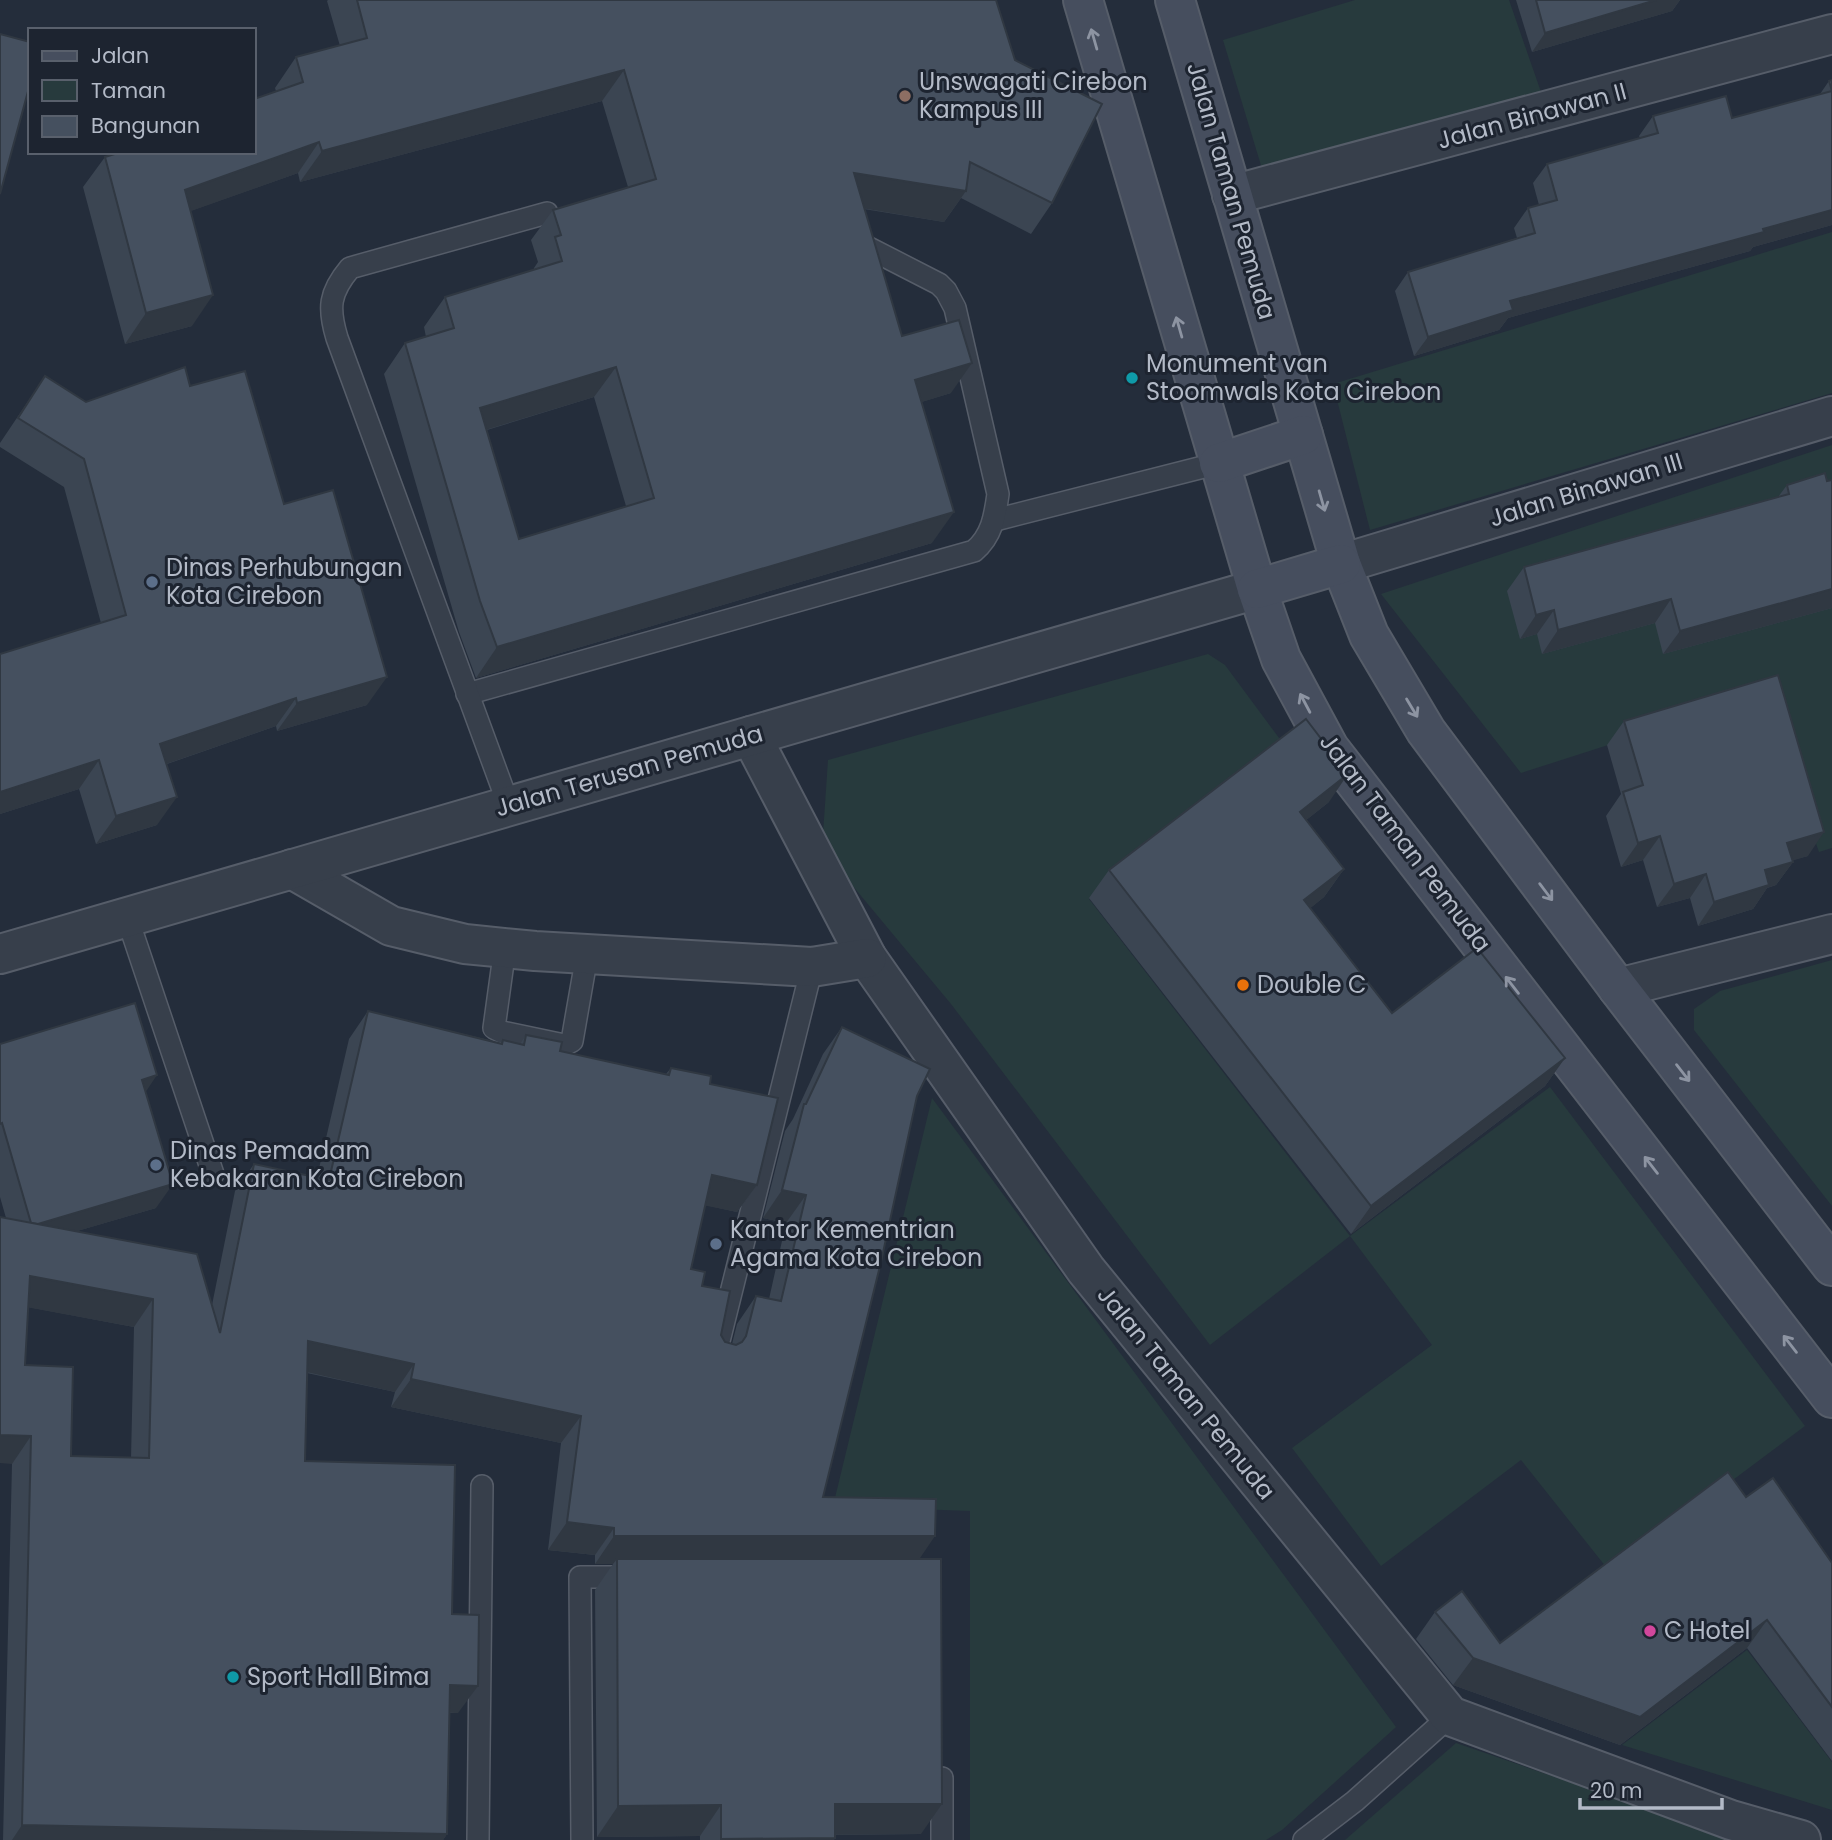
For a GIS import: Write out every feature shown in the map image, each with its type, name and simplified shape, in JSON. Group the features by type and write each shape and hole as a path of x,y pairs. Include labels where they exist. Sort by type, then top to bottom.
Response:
{"street":[{"name":"Jalan Taman Pemuda","path":"1083,0 1219,463 1281,659 1329,748 1832,1398"},
{"name":"Jalan Taman Pemuda","path":"1175,0 1340,564 1369,635 1426,731 1618,988 1832,1266"},
{"name":"Jalan Binawan II","path":"1232,195 1832,34"},
{"name":"Jalan Binawan III","path":"1340,564 1832,416"},
{"path":"1219,463 1303,435"},
{"path":"1257,589 1340,564"},
{"name":"Jalan Terusan Pemuda","path":"0,954 1257,589"},
{"name":"Jalan Taman Pemuda","path":"751,736 867,958 1086,1270 1450,1716"},
{"path":"292,869 391,926 465,944 587,955 812,967 867,958"},
{"path":"1618,988 1832,934"},
{"path":"1450,1716 1731,1820 1801,1840"}],"lane":[{"path":"509,806 337,338 331,317 332,300 337,283 350,268 547,213"},
{"path":"467,694 974,551 986,539 995,520 998,494 955,309 946,291 939,284 863,245"},
{"path":"995,520 1219,463"},
{"path":"127,917 213,1174"},
{"path":"505,948 495,1028 502,1032 564,1045 572,1041 587,955"},
{"path":"714,1360 812,967"},
{"path":"478,1840 482,1486"},
{"path":"582,1840 580,1577 650,1577"},
{"path":"1304,1840 1355,1801 1450,1716"},
{"path":"942,1757 942,1840"}],"green space":[{"path":"1355,0 1509,0 1541,92 1263,172 1223,40"},
{"path":"1832,232 1832,393 1370,530 1333,384"},
{"path":"1832,445 1832,848 1819,852 1764,695 1521,773 1381,594"},
{"path":"1208,654 1225,665 1285,746 1089,899 1350,1236 1210,1345 951,1004 822,849 828,760"},
{"path":"1832,960 1832,1206 1694,1030 1694,1009 1720,991"},
{"path":"1550,1087 1805,1426 1610,1572 1521,1460 1381,1566 1292,1448 1432,1345 1350,1236"},
{"path":"932,1098 1396,1727 1282,1830 1266,1840 970,1840 970,1511 833,1506"},
{"path":"1747,1650 1832,1762 1832,1810 1622,1745"},
{"path":"1456,1743 1738,1840 1345,1840"}],"building":[{"path":"357,0 996,0 1015,60 1102,104 1052,203 970,162 966,191 854,173 902,336 959,320 972,363 915,380 954,512 497,647 480,601 405,343 454,328 445,297 562,261 555,237 561,235 553,210 656,179 624,70 322,151 319,142 185,190 213,295 146,313 105,157 115,154 256,154 256,98 303,82 296,57 367,38","holes":["616,367 654,498 519,539 480,408"]},
{"path":"1536,0 1656,0 1545,33"},
{"path":"0,34 28,41 28,91 0,194"},
{"path":"1832,91 1832,210 1763,229 1764,232 1510,301 1513,310 1428,337 1408,272 1535,233 1528,208 1557,200 1547,164 1658,133 1653,116 1726,96 1732,118"},
{"path":"185,367 190,386 245,371 284,504 333,490 387,677 297,703 296,698 160,744 177,797 116,816 99,760 0,792 0,654 126,615 84,459 18,418 45,376 86,402"},
{"path":"1825,473 1827,481 1832,480 1832,589 1680,631 1671,599 1558,630 1554,610 1536,615 1524,567 1789,494 1787,485"},
{"path":"1778,675 1824,832 1787,843 1793,862 1765,870 1769,885 1714,902 1706,874 1674,884 1660,836 1638,843 1623,792 1643,785 1624,721"},
{"path":"1306,719 1348,774 1300,812 1344,869 1304,900 1392,1013 1477,948 1565,1058 1371,1206 1109,870"},
{"path":"135,1003 157,1075 142,1080 173,1184 38,1224 31,1223 2,1123 0,1124 0,1044"},
{"path":"368,1011 502,1044 503,1040 524,1045 526,1035 562,1042 560,1051 669,1075 671,1068 711,1076 710,1084 778,1098 757,1185 712,1175 691,1269 705,1272 702,1286 730,1291 721,1335 725,1342 736,1345 746,1336 756,1296 781,1301 806,1195 782,1190 804,1104 842,1027 930,1069 917,1096 881,1262 823,1497 936,1499 935,1536 614,1536 614,1528 567,1522 581,1416 411,1379 414,1364 308,1341 305,1461 455,1465 452,1614 479,1615 478,1686 450,1685 447,1834 22,1825 31,1436 0,1435 0,1217 197,1254 220,1333 254,1164 329,1180","holes":["30,1276 153,1299 149,1458 71,1456 73,1367 25,1365"]},
{"name":"C Hotel","path":"1728,1472 1746,1497 1773,1478 1832,1563 1832,1707 1767,1620 1640,1717 1473,1658 1435,1612 1462,1591 1500,1643"},
{"path":"617,1559 941,1559 942,1804 835,1804 835,1838 721,1839 721,1805 618,1806"}],"place":[{"name":"Unswagati Cirebon Kampus III","path":"905,96"},
{"name":"Monument van Stoomwals Kota Cirebon","path":"1132,378"},
{"name":"Dinas Perhubungan Kota Cirebon","path":"152,582"},
{"name":"Double C","path":"1243,985"},
{"name":"Dinas Pemadam Kebakaran Kota Cirebon","path":"156,1165"},
{"name":"Kantor Kementrian Agama Kota Cirebon","path":"716,1244"},
{"name":"C Hotel","path":"1650,1631"},
{"name":"Sport Hall Bima","path":"233,1677"}]}
